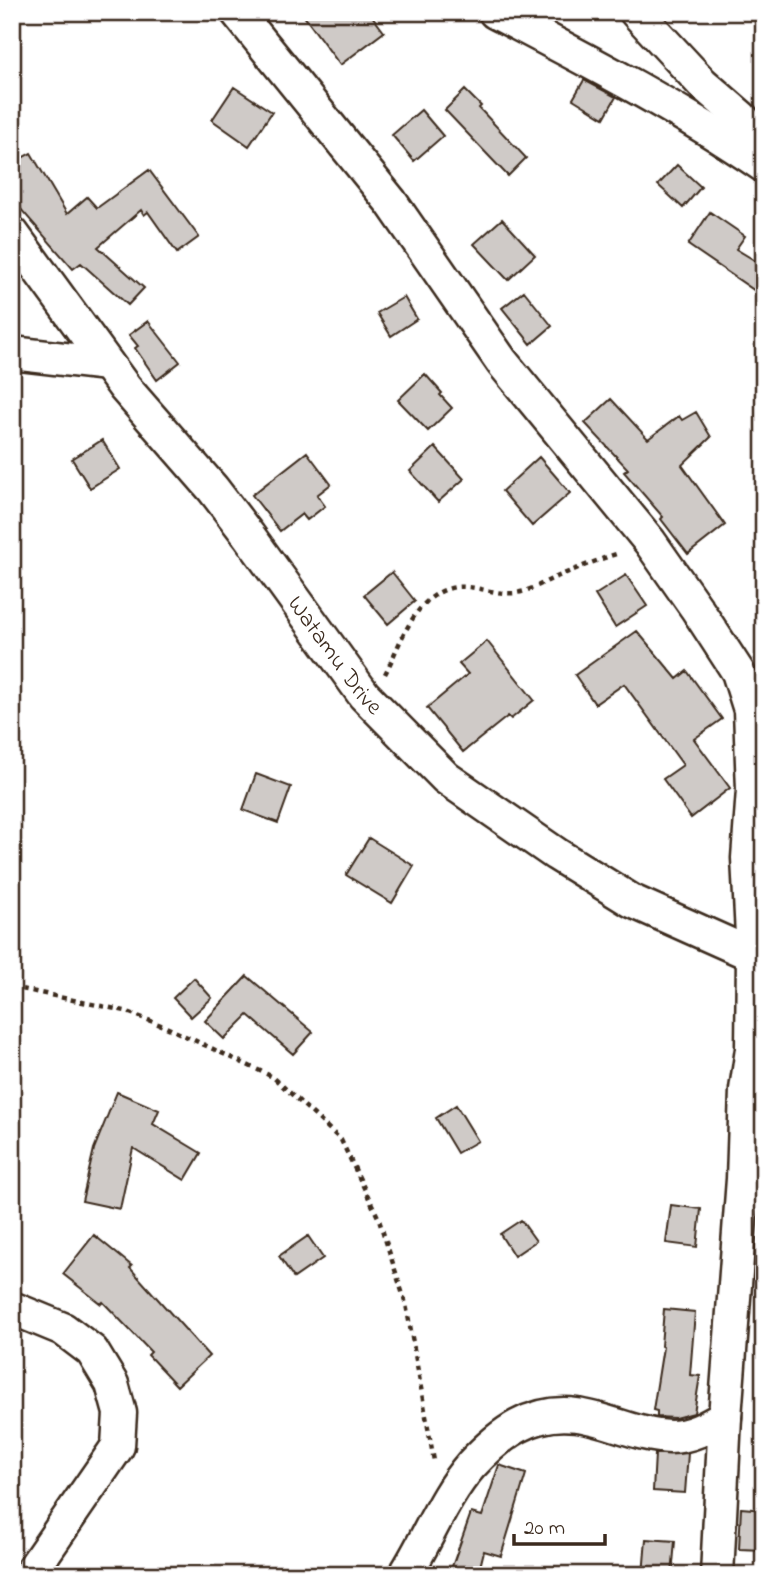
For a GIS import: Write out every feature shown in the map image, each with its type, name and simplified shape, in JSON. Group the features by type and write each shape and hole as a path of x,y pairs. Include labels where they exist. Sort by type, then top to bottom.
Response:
{"street":[{"path":"237,12 391,202 502,362 650,542 738,673 750,710 752,790 748,858 758,957 752,1049 746,1090 743,1179 725,1418 717,1575"},
{"path":"495,12 534,21 639,88 713,131 764,166"},
{"path":"636,12 702,83 741,117 764,144"},
{"name":"Watamu Drive","path":"12,233 125,388 213,489 364,695 446,778 556,854 632,901 758,957"},
{"path":"12,353 107,364"},
{"path":"12,1308 63,1329 93,1351 112,1384 120,1413 118,1446 29,1575"},
{"path":"405,1575 443,1507 470,1467 515,1426 542,1417 578,1415 672,1437 688,1435 725,1418"}],"path":[{"path":"364,695 383,678 411,621 424,604 443,592 455,587 471,587 496,593 515,593 587,563 650,542"},
{"path":"12,987 125,1011 178,1032 273,1077 341,1140 378,1217 406,1304 443,1507"}],"building":[{"path":"301,12 369,12 384,32 340,65"},
{"path":"584,80 616,97 604,118 573,99"},
{"path":"234,87 272,112 249,146 212,120"},
{"path":"465,90 526,158 508,176 445,110"},
{"path":"421,110 443,136 414,161 392,135"},
{"path":"31,153 67,214 87,197 97,208 149,170 199,237 177,253 148,212 144,215 141,210 98,247 144,288 128,305 81,263 73,269 12,199 12,163"},
{"path":"677,165 701,187 683,208 658,185"},
{"path":"710,212 745,236 736,249 764,266 764,297 688,245"},
{"path":"502,219 535,255 508,280 474,244"},
{"path":"524,291 552,326 531,344 502,308"},
{"path":"404,297 417,319 391,336 377,313"},
{"path":"148,321 180,362 157,380 129,335"},
{"path":"425,374 452,408 428,431 398,400"},
{"path":"611,399 648,439 679,416 682,420 696,412 711,437 682,465 725,525 688,554 661,519 663,517 624,472 628,469 585,423"},
{"path":"102,440 120,469 90,488 72,459"},
{"path":"435,447 464,479 438,502 410,471"},
{"path":"307,452 331,484 317,495 325,506 307,520 302,514 280,531 252,495"},
{"path":"539,457 570,493 532,526 502,491"},
{"path":"392,572 415,601 388,624 364,595"},
{"path":"626,575 647,606 615,627 595,595"},
{"path":"637,631 677,679 687,671 722,719 694,739 730,788 691,818 663,779 683,765 624,684 595,704 575,675"},
{"path":"487,641 534,700 511,719 508,716 463,752 427,708 468,674 459,664"},
{"path":"256,774 291,787 278,823 243,810"},
{"path":"369,838 414,866 392,903 346,875"},
{"path":"247,976 313,1032 293,1054 248,1015 224,1039 205,1021"},
{"path":"194,978 212,998 191,1017 173,998"},
{"path":"117,1092 159,1110 153,1124 201,1153 185,1180 133,1148 120,1209 82,1201 94,1149"},
{"path":"456,1105 478,1141 457,1153 436,1118"},
{"path":"671,1205 701,1209 697,1247 666,1243"},
{"path":"521,1220 536,1241 514,1256 500,1234"},
{"path":"94,1235 132,1266 130,1268 209,1356 177,1386 148,1355 151,1352 103,1302 101,1304 63,1274"},
{"path":"308,1236 323,1258 294,1278 279,1256"},
{"path":"664,1309 695,1312 690,1375 700,1376 694,1413 675,1418 657,1417 657,1411 653,1410 663,1347"},
{"path":"688,1453 685,1493 653,1491 655,1454"},
{"path":"499,1465 526,1474 501,1556 484,1551 478,1575 449,1575 471,1513 482,1516"},
{"path":"741,1508 764,1510 764,1550 739,1549"},
{"path":"646,1539 675,1541 672,1575 643,1575"}]}
